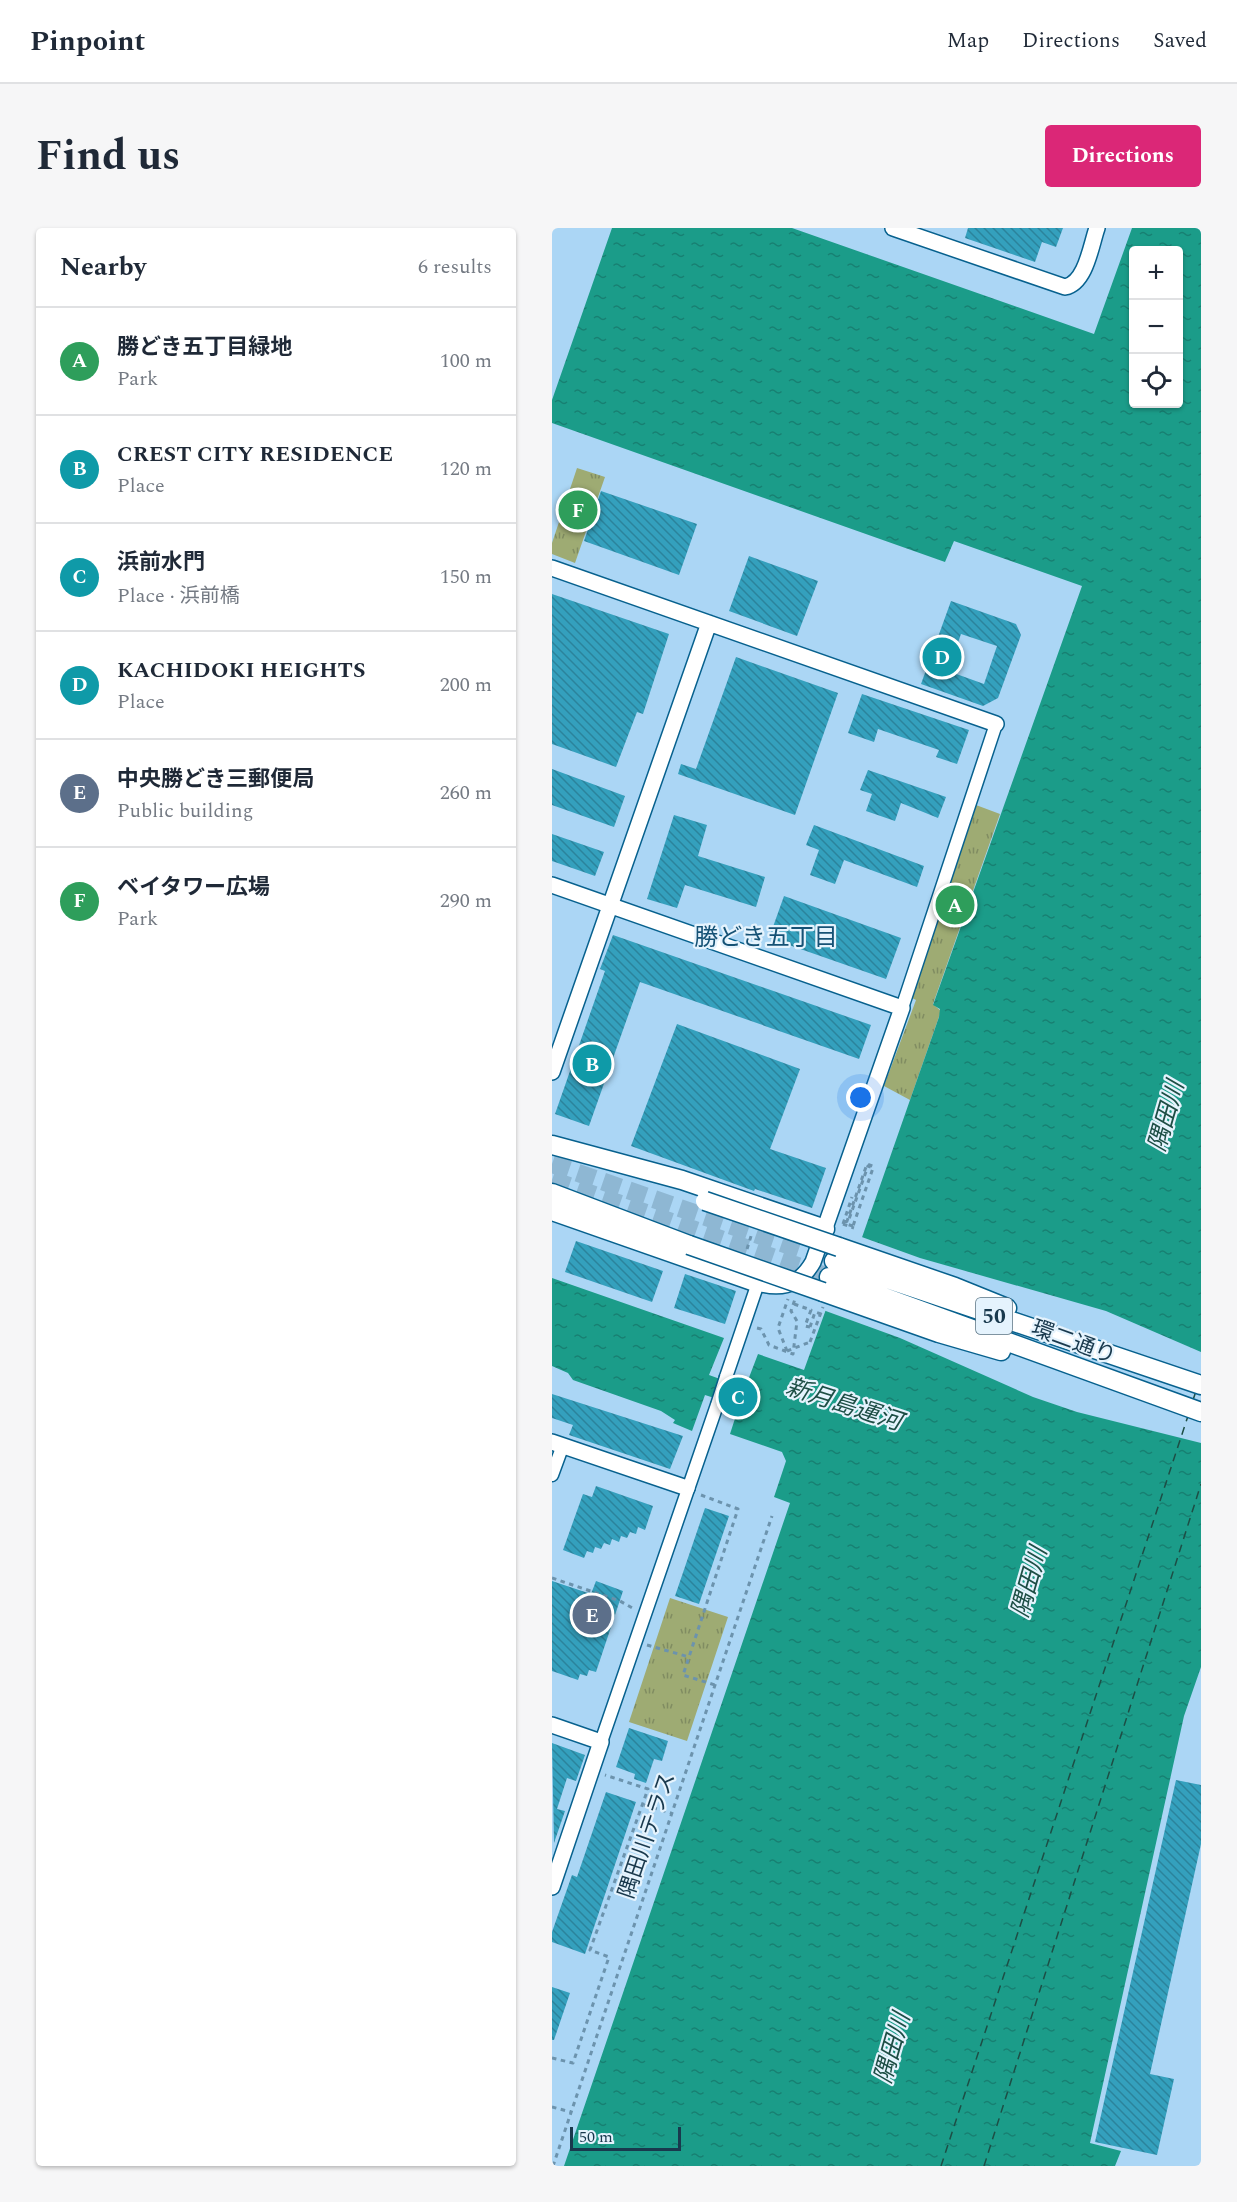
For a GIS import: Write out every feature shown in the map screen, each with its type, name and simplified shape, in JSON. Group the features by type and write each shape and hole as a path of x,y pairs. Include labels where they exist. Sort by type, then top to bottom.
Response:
{"main road":[{"path":"552,1145 682,1180 761,1206 832,1224"},
{"name":"50","path":"552,1151 955,1287 1155,1369"},
{"name":"50","path":"552,1193 689,1245 939,1333 1146,1394"},
{"path":"552,1211 758,1283"},
{"name":"環二通り","path":"1201,1385 831,1269 1146,1394 1201,1412"}],"street":[{"path":"893,228 918,232 1065,287 1073,285 1079,278 1097,228"},
{"path":"552,568 996,724 832,1224 813,1262 799,1280 776,1288 758,1283 552,1887"},
{"path":"552,1072 709,623"},
{"path":"552,885 902,1008"},
{"path":"552,1475 557,1443 687,1488"},
{"path":"552,1725 601,1743"}],"path":[{"path":"832,1224 848,1222 850,1219 868,1166 873,1168 853,1226 846,1224 867,1164 875,1167 854,1228 843,1224 852,1197"},
{"path":"738,1276 761,1206"},
{"path":"755,1327 761,1329 769,1345 793,1354 797,1321 791,1311 798,1292"},
{"path":"789,1296 778,1328 787,1351 810,1342 820,1314 815,1312 810,1327 805,1326 811,1311 795,1305"},
{"path":"701,1495 738,1509 683,1675 715,1685"},
{"name":"隅田川テラス","path":"553,2166 772,1516"},
{"path":"552,1578 634,1609"},
{"path":"646,1645 689,1657"},
{"path":"552,2058 573,2063 609,1956 590,1950 648,1789 603,1774"},
{"path":"644,1805 671,1814"},
{"path":"552,2107 571,2112"}],"green space":[{"path":"577,468 605,477 575,563 552,554 552,543"},
{"path":"976,805 1000,814 933,1004 941,1011 910,1100 884,1086 916,1000 910,997"},
{"path":"670,1598 728,1617 687,1741 629,1722"}],"water":[{"path":"612,228 792,228 1094,334 1132,228 1201,228 1201,1667 1184,1716 1090,2143 1121,2151 1115,2166 564,2166 790,1503 774,1497 786,1461 782,1452 730,1434 739,1406 705,1395 692,1431 673,1423 675,1420 661,1411 573,1380 568,1373 552,1366 552,1278 724,1338 709,1375 745,1388 758,1354 804,1370 833,1290 845,1286 939,1017 940,1009 933,1005 1082,586 954,541 945,562 552,423 552,400"}],"pier":[{"path":"859,1236 920,1258 1106,1311 1201,1352 1201,1443 1077,1412 1033,1397 900,1338 823,1310 831,1289 842,1285"}],"building":[{"path":"968,228 1063,228 1056,247 1042,242 1035,262 965,238"},
{"path":"601,491 697,524 679,575 584,541"},
{"path":"749,556 818,581 797,636 729,611"},
{"path":"552,594 669,634 643,714 637,712 616,767 552,744"},
{"path":"951,601 1016,624 1021,635 998,698 983,706 921,684","holes":["961,634 997,646 984,684 948,671"]},
{"path":"736,657 838,693 795,815 678,774 681,764 696,769"},
{"path":"862,694 969,730 957,764 936,757 939,750 878,729 874,742 848,733"},
{"path":"552,769 625,796 614,827 552,805"},
{"path":"868,770 946,797 938,818 901,803 895,821 866,811 872,794 860,790"},
{"path":"674,815 707,825 698,856 765,877 756,907 685,885 677,908 647,899"},
{"path":"814,825 924,866 917,887 844,860 835,884 810,875 819,850 806,845"},
{"path":"552,834 604,852 595,876 552,861"},
{"path":"784,896 901,938 886,979 769,938"},
{"path":"613,935 871,1025 859,1059 640,982 589,1126 555,1114 605,971 600,969"},
{"path":"677,1024 800,1069 770,1149 826,1168 812,1208 755,1189 754,1191 631,1146"},
{"path":"576,1241 663,1271 652,1302 565,1272"},
{"path":"685,1274 736,1291 725,1324 674,1308"},
{"path":"552,1394 683,1436 670,1469 569,1435 573,1425 552,1418"},
{"path":"596,1486 653,1506 645,1530 638,1527 636,1534 630,1532 627,1538 621,1536 619,1542 612,1539 610,1545 604,1543 601,1549 595,1547 593,1553 587,1551 584,1558 563,1550 583,1494 592,1497"},
{"path":"705,1508 729,1516 699,1604 675,1596"},
{"path":"552,1581 591,1594 596,1581 623,1591 596,1672 589,1670 587,1676 580,1674 578,1680 552,1671"},
{"path":"629,1728 668,1741 662,1761 654,1759 646,1783 634,1779 635,1774 616,1767"},
{"path":"552,1743 585,1755 576,1781 567,1778 557,1809 565,1811 554,1843"},
{"path":"1176,1780 1201,1785 1201,1844 1150,2074 1174,2079 1157,2155 1095,2142"},
{"path":"606,1792 636,1802 585,1954 552,1942 552,1932 572,1875 577,1877"},
{"path":"552,1987 570,1993 554,2040 552,2040"}],"ferry route":[{"path":"1193,1400 1196,1391"},
{"path":"941,2166 1188,1416"},
{"path":"984,2166 1201,1484"}],"tunnel":[{"path":"552,1164 834,1261"},
{"path":"552,1180 829,1277"}],"place":[{"name":"ベイタワー広場","path":"578,510"},
{"name":"KACHIDOKI HEIGHTS","path":"942,657"},
{"name":"勝どき五丁目緑地","path":"955,905"},
{"name":"CREST CITY RESIDENCE","path":"592,1064"},
{"name":"浜前水門","path":"738,1397"},
{"name":"中央勝どき三郵便局","path":"592,1615"}],"district":[{"name":"勝どき五丁目","path":"766,937"}],"water label":[{"name":"隅田川","path":"1166,1116"},
{"name":"新月島運河","path":"844,1404"},
{"name":"隅田川","path":"1029,1582"},
{"name":"隅田川","path":"892,2048"}]}
